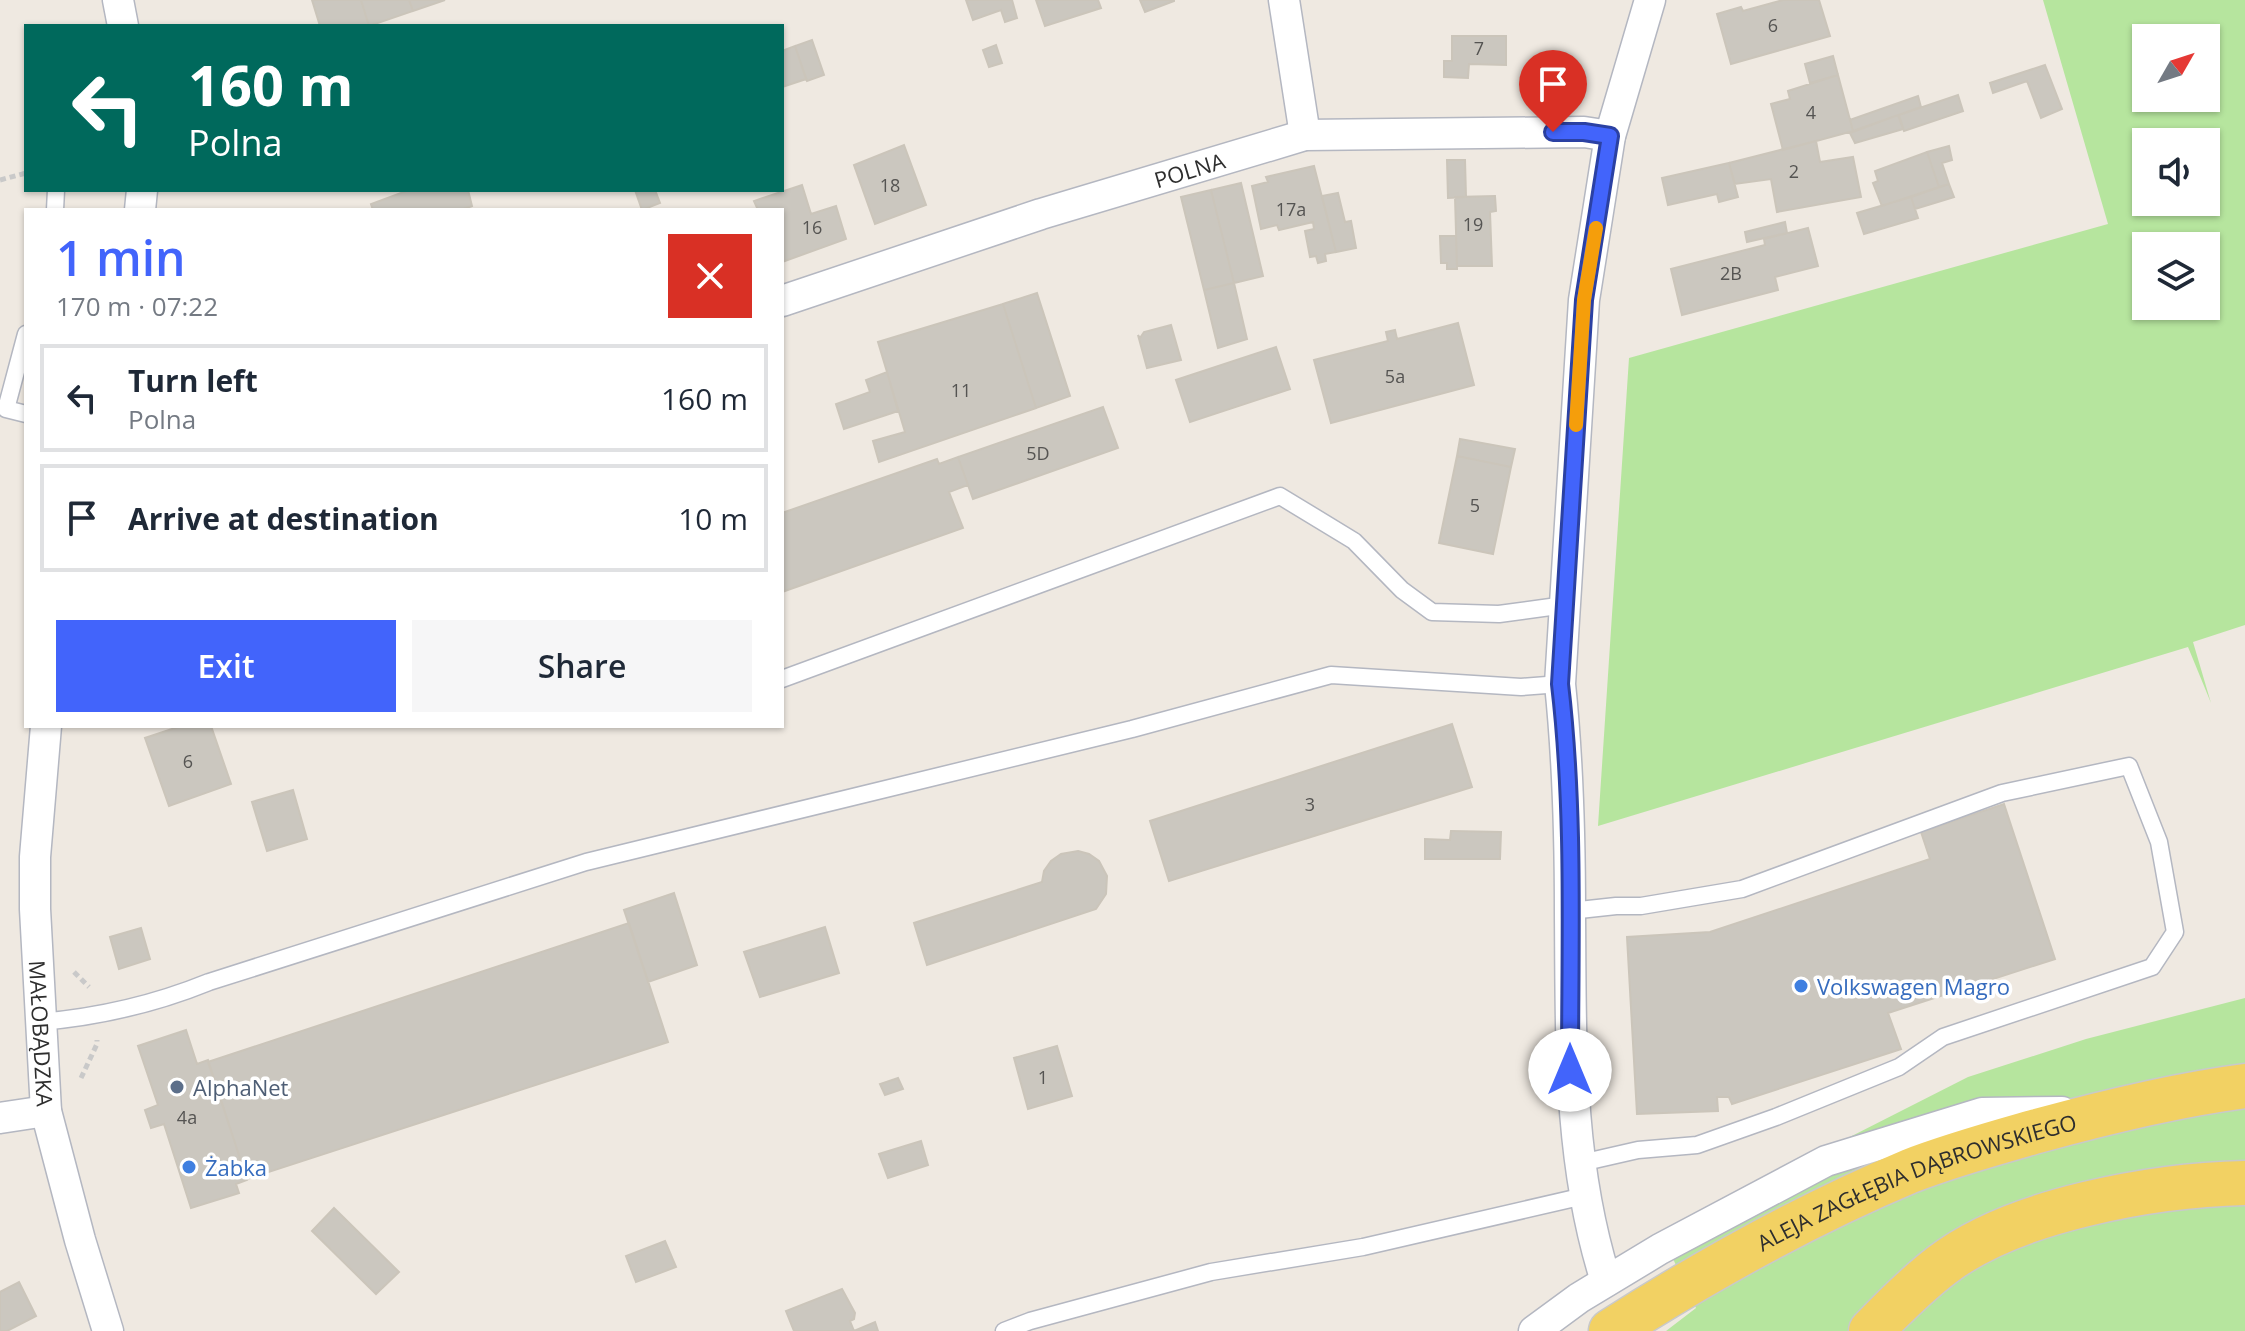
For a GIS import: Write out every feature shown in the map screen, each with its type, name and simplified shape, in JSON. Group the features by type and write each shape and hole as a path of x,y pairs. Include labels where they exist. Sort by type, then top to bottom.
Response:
{"main road":[{"name":"ALEJA ZAGŁĘBIA DĄBROWSKIEGO","path":"1611,1331 1743,1252 1884,1183 1993,1143 2108,1111 2245,1086"},
{"path":"1871,1331 1944,1263 1998,1233 2096,1202 2156,1191 2245,1183"}],"street":[{"path":"118,0 123,24"},
{"path":"1284,0 1305,135"},
{"path":"1606,1281 1593,1241 1584,1196 1570,1070 1570,911 1565,729 1560,684 1584,300 1610,136 1650,0"},
{"name":"POLNA","path":"784,300 1041,214 1305,135 1584,132 1610,136"},
{"name":"MAŁOBĄDZKA","path":"46,728 35,857 46,1111 108,1331"},
{"path":"0,1118 46,1111"},
{"path":"1534,1331 1606,1281 1720,1216 1826,1161 1982,1113 2108,1111"}],"lane":[{"path":"24,342 6,409 24,414"},
{"path":"784,678 1280,496 1354,541 1402,590 1432,612 1499,614 1565,605"},
{"path":"40,1022 93,1016 175,995 586,862 1132,729 1331,675 1521,687 1560,684"},
{"path":"1570,911 1641,906 1742,889 2002,793 2129,766 2159,842 2175,932 2152,967 1943,1037 1899,1067 1776,1117 1697,1145 1638,1150 1581,1163"},
{"path":"1004,1331 1030,1321 1211,1272 1363,1247 1584,1196"}],"path":[{"path":"0,180 24,174"},
{"path":"65,963 91,989 97,1044 81,1076 81,1089"}],"green space":[{"path":"2043,0 2245,0 2245,625 2193,642 2211,703 2188,647 1598,826 1629,358 2108,224"},
{"path":"2245,998 2245,1331 1666,1331 1696,1308 1661,1233 1968,1077 2086,1039"}],"building":[{"path":"312,0 361,0 368,24 319,24"},
{"path":"361,0 409,0 413,11 368,24"},
{"path":"409,0 445,0 413,11"},
{"path":"966,0 1012,0 1017,18 1005,22 1001,10 973,20"},
{"path":"1036,0 1098,0 1101,8 1045,26"},
{"path":"1140,0 1174,0 1174,1 1145,12"},
{"path":"1783,0 1819,0 1830,36 1731,64 1717,14 1741,7 1743,11"},
{"path":"1452,36 1506,36 1506,65 1469,64 1468,78 1444,77 1444,61 1452,61"},
{"path":"812,40 824,75 807,81 795,46"},
{"path":"996,45 1002,63 989,67 983,50"},
{"path":"795,46 806,79 784,86 784,50"},
{"path":"1833,56 1838,75 1810,83 1805,64"},
{"path":"2045,65 2062,109 2041,118 2027,81 1993,93 1990,83"},
{"path":"1838,75 1853,131 1783,150 1771,104 1790,99 1788,91"},
{"path":"1958,95 1963,111 1904,131 1899,115"},
{"path":"1918,96 1921,107 1853,131 1850,120"},
{"path":"1898,115 1903,129 1855,143 1850,133"},
{"path":"1816,141 1820,162 1853,157 1861,197 1777,212 1771,179 1735,184 1729,163"},
{"path":"904,145 926,205 875,224 854,165"},
{"path":"1949,146 1952,160 1942,163 1949,184 1939,187 1927,152"},
{"path":"1927,152 1939,187 1882,206 1873,183 1878,181 1875,171"},
{"path":"1447,160 1465,160 1466,197 1448,198"},
{"path":"1729,163 1738,197 1719,202 1717,194 1668,205 1662,178"},
{"path":"1314,166 1336,252 1325,254 1326,261 1318,263 1316,256 1310,257 1305,231 1314,229 1313,222 1279,230 1277,225 1261,229 1252,186 1268,182 1266,177"},
{"path":"1241,183 1263,276 1234,283 1211,190"},
{"path":"1949,184 1954,197 1915,209 1911,197"},
{"path":"802,185 811,214 836,206 846,239 784,261 784,208 757,208 754,201"},
{"path":"1211,190 1234,283 1204,290 1181,197"},
{"path":"404,192 468,192 472,206 372,208 371,204"},
{"path":"636,192 656,192 660,203 641,208"},
{"path":"1338,193 1345,222 1351,221 1356,248 1336,252 1322,196"},
{"path":"1495,196 1496,211 1490,212 1492,266 1457,266 1455,197"},
{"path":"1911,197 1918,218 1864,234 1857,213"},
{"path":"1785,222 1787,233 1747,242 1745,232"},
{"path":"1808,228 1818,266 1775,277 1778,290 1682,315 1671,269 1765,245 1764,239"},
{"path":"1440,236 1456,236 1457,269 1447,269 1447,263 1441,263"},
{"path":"1234,283 1247,339 1218,348 1204,290"},
{"path":"1037,293 1070,396 1036,408 1003,304"},
{"path":"1003,304 1036,408 879,462 873,441 905,432 878,342"},
{"path":"1458,323 1474,385 1331,423 1314,360 1388,341 1386,332 1395,330 1397,339"},
{"path":"1171,325 1181,360 1147,368 1138,335 1140,338 1144,332"},
{"path":"1276,347 1290,389 1190,422 1176,380"},
{"path":"887,372 898,411 844,429 836,404 870,392 866,380"},
{"path":"1103,407 1118,448 973,499 958,457"},
{"path":"1460,439 1515,449 1511,467 1457,456"},
{"path":"1457,456 1511,467 1493,554 1439,543"},
{"path":"958,457 968,485 949,492 963,528 784,591 784,512 937,459 939,464"},
{"path":"1452,724 1472,787 1169,881 1150,821"},
{"path":"175,728 212,728 231,784 169,806 145,738"},
{"path":"293,790 307,839 267,851 252,802"},
{"name":"Volkswagen Magro","path":"2004,804 2055,959 1888,1013 1901,1049 1732,1104 1729,1097 1717,1097 1718,1111 1637,1114 1627,937 1710,932 1930,859 1921,832"},
{"path":"1451,831 1501,832 1500,859 1425,859 1425,839 1450,840"},
{"path":"1078,851 1099,861 1107,876 1106,894 1096,909 927,965 914,923 1042,882 1044,871 1051,861 1061,854"},
{"path":"674,893 697,965 648,982 624,910"},
{"path":"629,923 668,1042 247,1179 208,1062"},
{"path":"825,927 839,973 760,997 744,952"},
{"path":"141,928 150,959 119,969 110,937"},
{"path":"186,1030 197,1064 208,1060 247,1180 236,1184 239,1193 191,1208 164,1124 151,1128 145,1110 158,1105 138,1046"},
{"path":"1057,1046 1072,1096 1028,1109 1014,1058"},
{"path":"898,1078 903,1089 885,1095 880,1084"},
{"path":"921,1141 928,1165 888,1178 879,1154"},
{"path":"334,1208 399,1272 376,1294 312,1231"},
{"path":"665,1241 676,1267 636,1282 626,1256"},
{"path":"19,1282 36,1316 7,1331 0,1331 0,1292"},
{"path":"842,1289 855,1313 850,1321 854,1331 794,1331 786,1311"},
{"path":"875,1322 878,1331 854,1331"}],"slow traffic":[{"path":"1576,425 1584,300 1596,228"}],"place":[{"name":"Volkswagen Magro","path":"1801,986"},
{"name":"AlphaNet","path":"177,1087"},
{"name":"Żabka","path":"189,1167"}],"route":[{"path":"1553,132 1610,136 1584,300 1560,684 1565,729 1569,849 1570,1070"}]}
